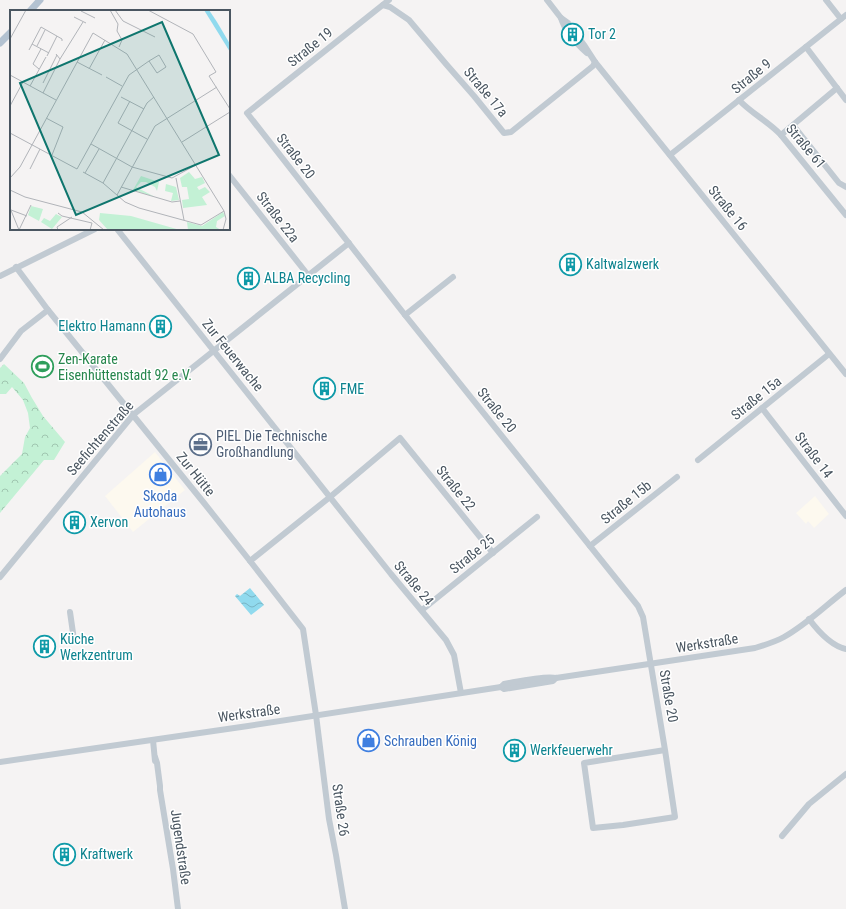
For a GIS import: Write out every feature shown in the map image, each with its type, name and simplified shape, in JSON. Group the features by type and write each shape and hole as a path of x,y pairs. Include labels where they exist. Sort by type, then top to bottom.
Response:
{"main road":[{"path":"31,10 40,0"},
{"path":"0,43 10,33"}],"street":[{"name":"Straße 19","path":"247,113 389,0"},
{"name":"Straße 16","path":"547,0 561,18 568,23 593,60 846,374"},
{"path":"826,0 843,17"},
{"name":"Straße 17a","path":"383,5 390,7 409,20 504,133 511,132 526,121 593,66 593,60"},
{"name":"Straße 9","path":"670,155 843,17"},
{"path":"806,46 846,100"},
{"path":"781,135 837,88"},
{"name":"Straße 61","path":"739,100 774,127 846,215"},
{"name":"Straße 20","path":"247,113 405,315 638,606 643,617 665,750 675,816 623,825 593,828 584,763 665,750"},
{"path":"793,125 839,183 846,187"},
{"name":"Straße 22a","path":"230,176 308,275"},
{"path":"0,276 93,230"},
{"name":"Zur Feuerwache","path":"118,230 330,497"},
{"name":"Seefichtenstraße","path":"0,577 133,415 349,243"},
{"name":"Zur Hütte","path":"16,267 48,310 303,629 316,715"},
{"path":"405,315 453,278"},
{"path":"0,359 21,331 48,310"},
{"name":"Straße 15a","path":"698,460 829,354"},
{"name":"Straße 14","path":"762,408 846,516"},
{"name":"Straße 22","path":"330,497 400,438 493,553"},
{"name":"Straße 15b","path":"590,546 676,477"},
{"path":"250,561 330,497"},
{"name":"Straße 24","path":"330,497 446,640 454,655 461,693"},
{"name":"Straße 25","path":"422,610 537,517"},
{"name":"Werkstraße","path":"0,762 501,687 504,684 535,679 556,678 761,646 785,636 846,590"},
{"path":"70,612 74,640"},
{"path":"809,619 828,641 846,650"},
{"name":"Straße 26","path":"316,715 329,819 345,909"},
{"name":"Jugendstraße","path":"153,740 158,787 160,790 173,869 178,909"},
{"path":"782,836 809,804 846,774"}],"shaded area":[{"name":"Skoda Autohaus","path":"155,452 185,490 133,532 105,496"},
{"path":"815,496 829,514 814,528 808,521 806,524 796,513"}],"green space":[{"path":"4,364 24,383 43,416 65,442 54,460 44,460 0,513 0,476 22,454 25,437 30,428 28,413 23,400 12,387 6,394 0,394 0,368"}],"water":[{"path":"250,588 264,605 251,615 235,596 237,594 240,596"}],"place":[{"name":"Tor 2","path":"573,34"},
{"name":"Kaltwalzwerk","path":"570,264"},
{"name":"ALBA Recycling","path":"248,278"},
{"name":"Elektro Hamann","path":"161,326"},
{"name":"Zen-Karate Eisenhüttenstadt 92 e.V.","path":"42,367"},
{"name":"FME","path":"325,389"},
{"name":"PIEL Die Technische Großhandlung","path":"200,444"},
{"name":"Skoda Autohaus","path":"160,474"},
{"name":"Xervon","path":"75,522"},
{"name":"Küche Werkzentrum","path":"44,647"},
{"name":"Schrauben König","path":"368,741"},
{"name":"Werkfeuerwehr","path":"515,750"},
{"name":"Kraftwerk","path":"65,854"}]}
